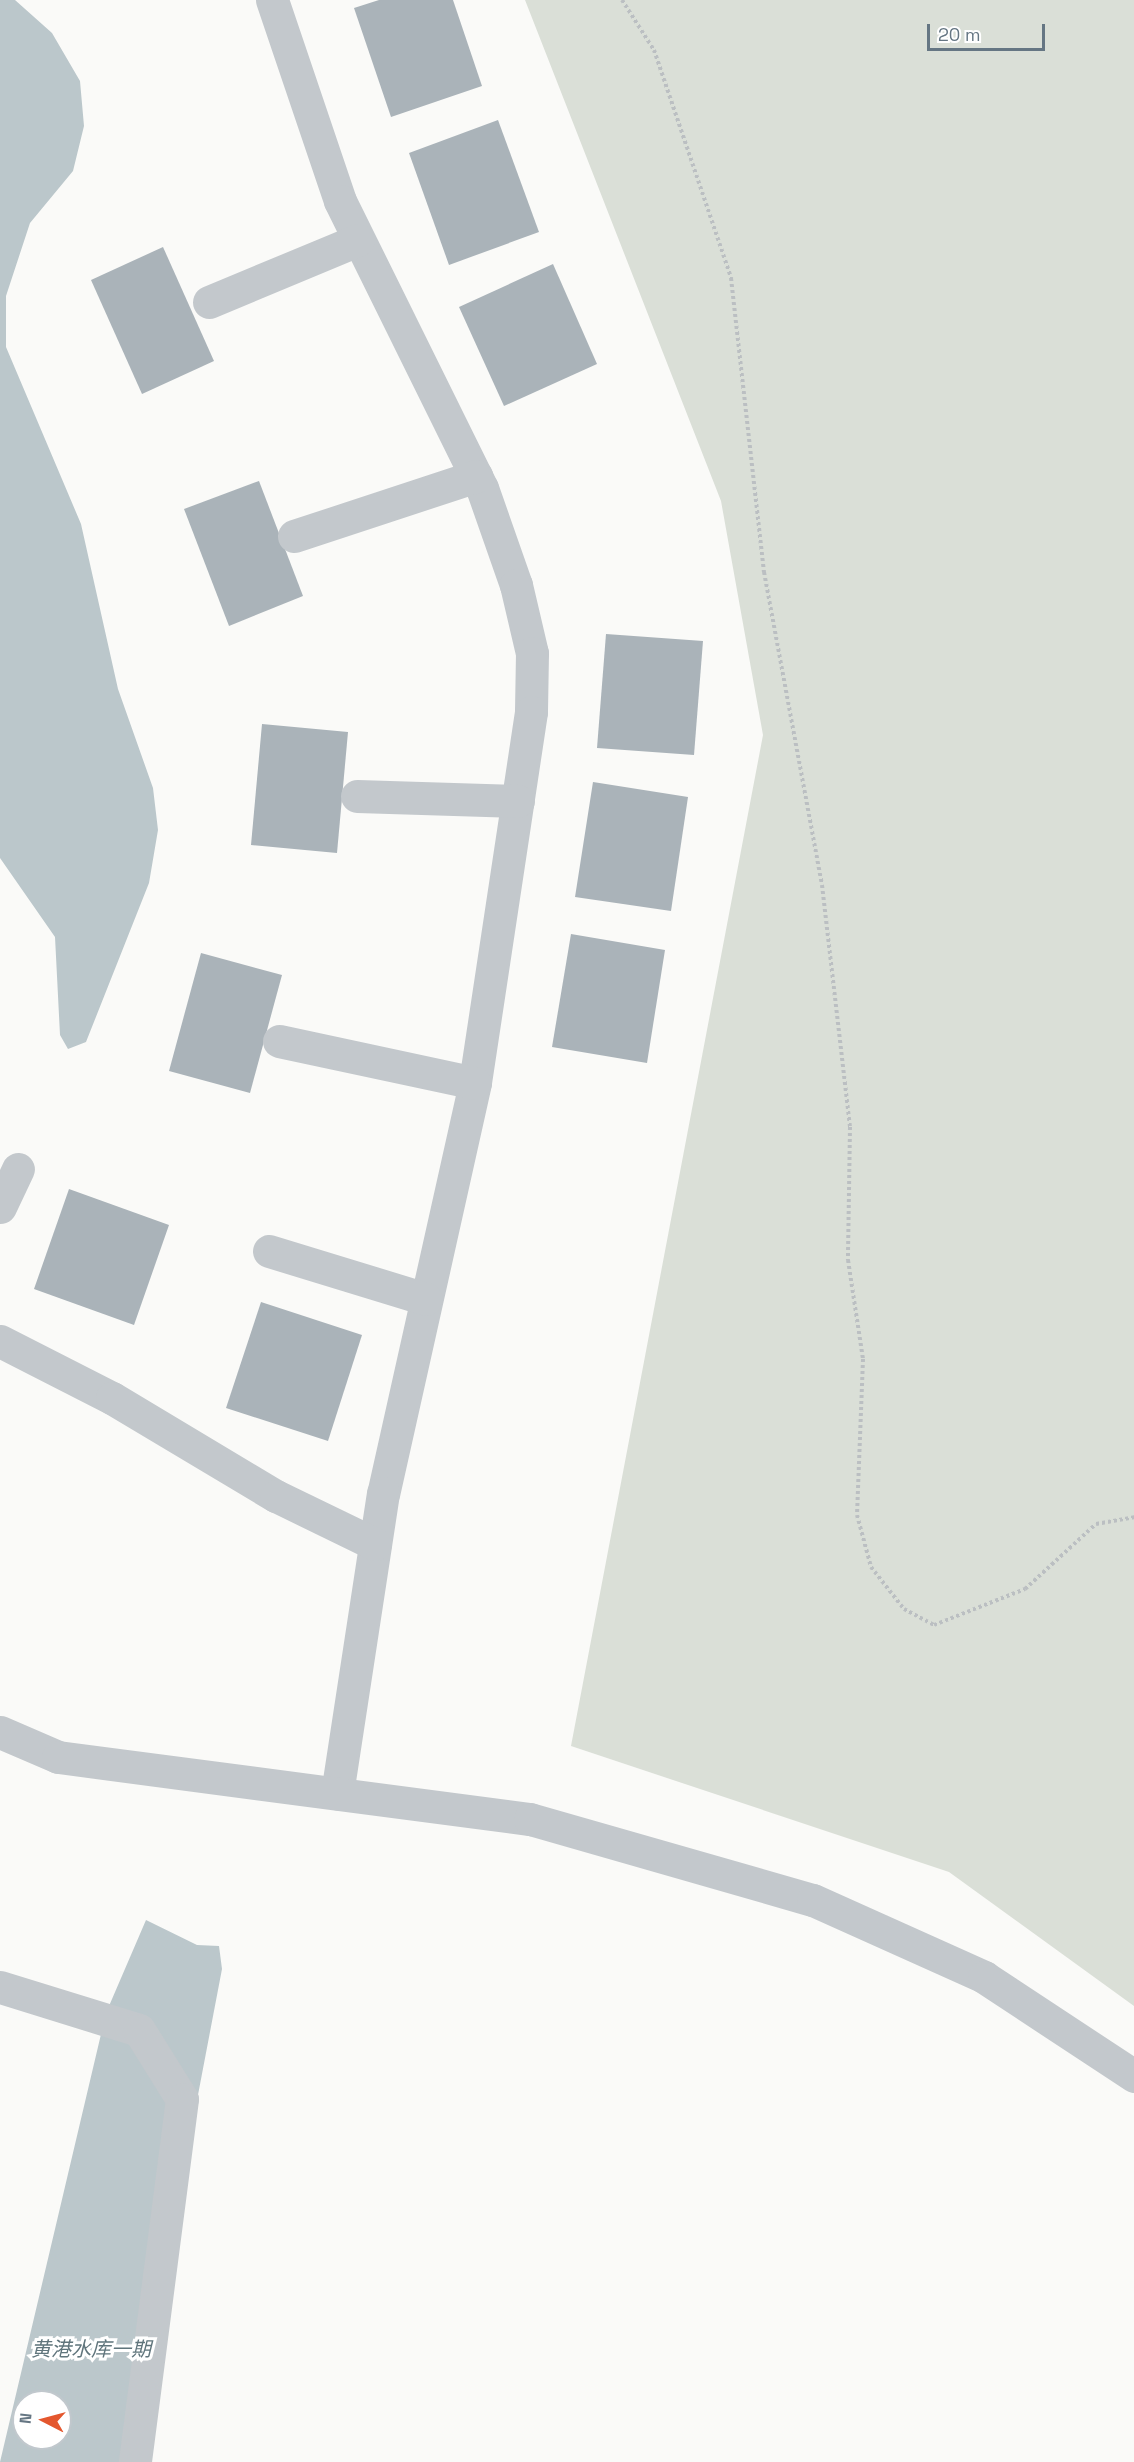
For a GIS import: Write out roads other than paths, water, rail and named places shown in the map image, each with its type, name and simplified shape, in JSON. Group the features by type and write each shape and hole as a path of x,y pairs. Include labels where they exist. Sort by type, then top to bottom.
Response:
{"street":[{"path":"272,0 358,240 476,476 516,585 532,653 531,712 475,1083 426,1299 375,1544 337,1793"},
{"path":"209,302 358,240"},
{"path":"294,536 476,476"},
{"path":"357,796 518,801"},
{"path":"279,1041 475,1083"},
{"path":"0,1208 18,1169"},
{"path":"269,1251 426,1299"},
{"path":"0,1341 112,1398 276,1496 375,1544"},
{"path":"0,1732 58,1757 530,1819 813,1900 984,1977 1134,2076"},
{"path":"0,1987 139,2030 182,2099 135,2462"}],"water":[{"path":"0,0 15,0 52,33 80,81 84,126 73,171 30,223 6,296 6,347 81,524 118,689 153,788 158,830 149,883 86,1042 68,1049 60,1035 55,937 0,858"},
{"name":"黄港水库一期","path":"146,1920 197,1945 219,1946 222,1969 128,2462 0,2462 12,2411 12,2450 72,2450 72,2390 17,2390 106,2013"}]}
